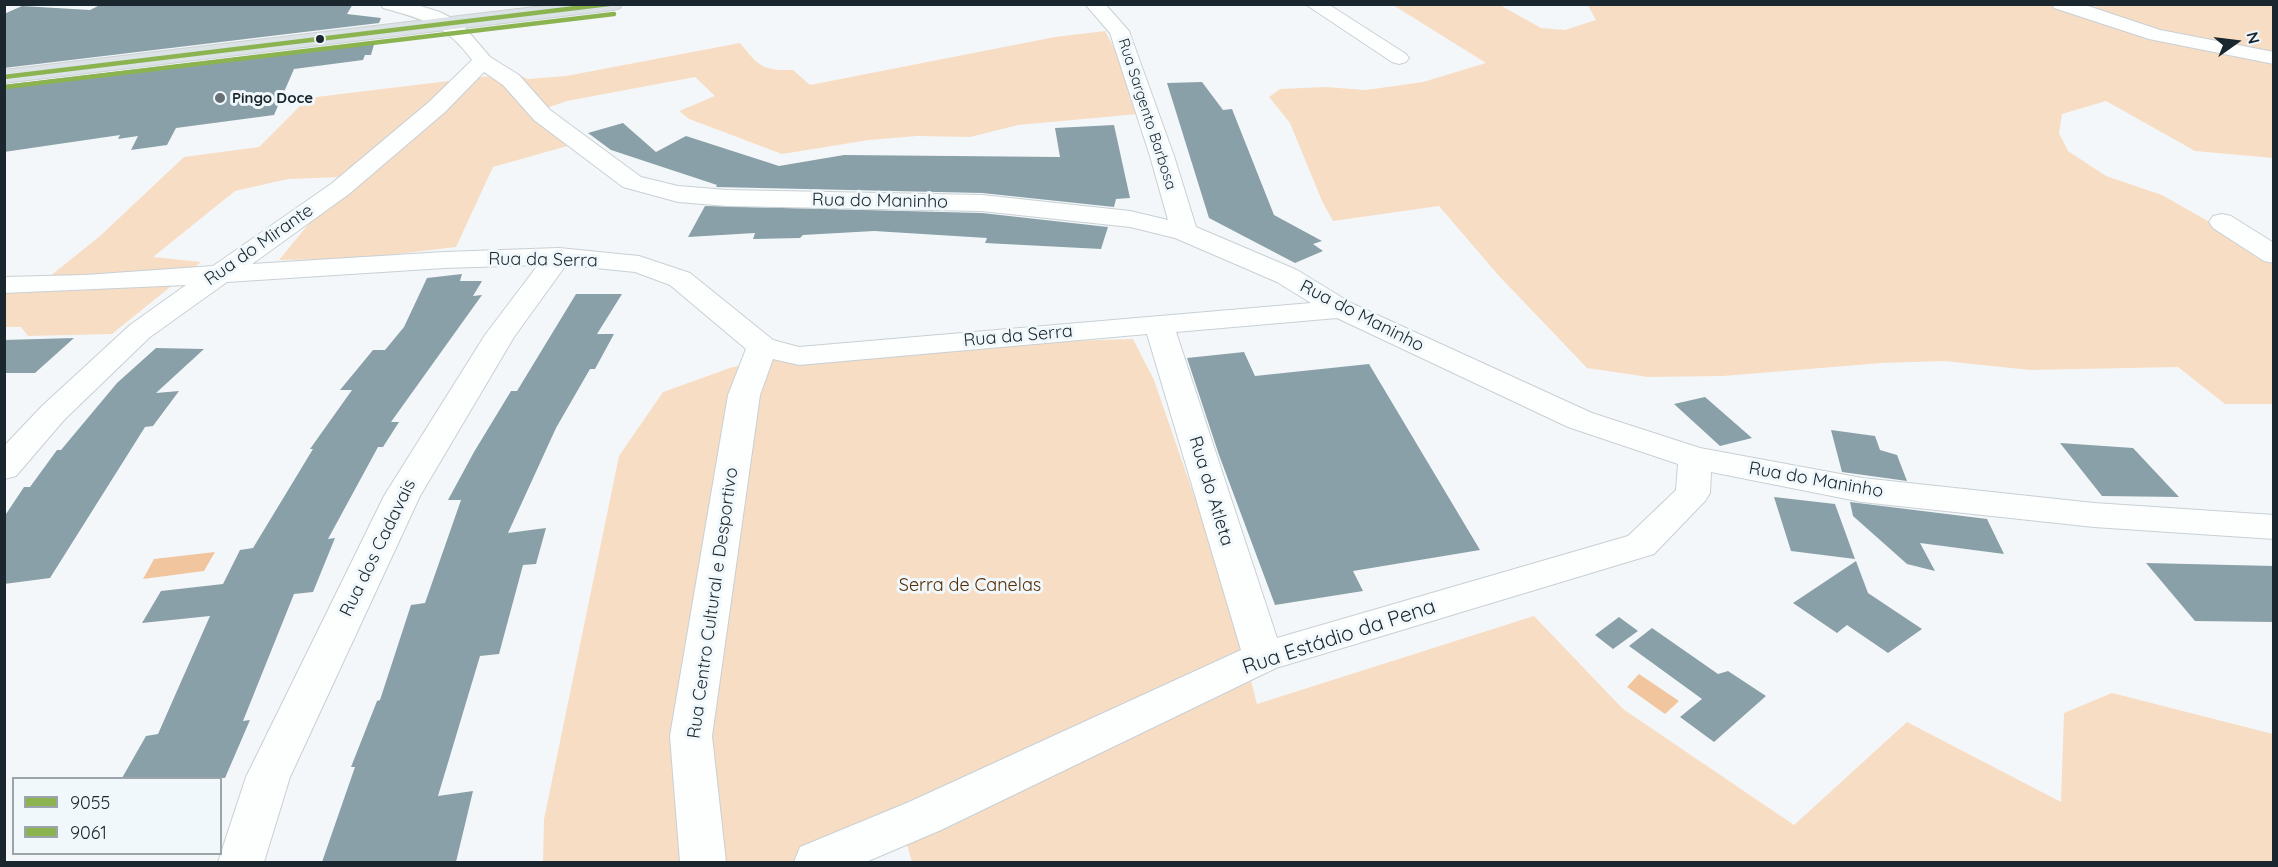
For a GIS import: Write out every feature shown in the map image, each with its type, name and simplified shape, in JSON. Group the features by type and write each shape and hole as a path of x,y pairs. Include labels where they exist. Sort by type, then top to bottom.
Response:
{"main road":[{"path":"4,77 613,4"}],"street":[{"path":"390,4 443,19 470,41 483,61"},
{"name":"Rua Sargento Barbosa","path":"1094,4 1119,31 1162,156 1184,232"},
{"path":"1314,4 1399,58"},
{"path":"2061,4 2156,35 2274,58"},
{"name":"Rua do Maninho","path":"483,61 511,80 542,115 632,182 678,194 727,198 982,203 1130,219 1184,232 1287,276 1341,309 1580,420 1695,458 1862,490 2094,515 2274,527"},
{"name":"Rua do Mirante","path":"4,468 53,413 140,331 217,274 340,189 437,107 483,61"},
{"path":"2222,222 2274,255"},
{"name":"Rua da Serra","path":"4,285 85,283 444,260 559,256 639,264 680,279 762,347 799,356 1341,309"},
{"name":"Rua dos Cadavais","path":"241,862 268,777 402,496 500,335 559,256"},
{"name":"Rua do Atleta","path":"1159,325 1263,657"},
{"name":"Rua Centro Cultural e Desportivo","path":"703,862 691,736 717,556 744,395 762,347"},
{"name":"Rua Estádio da Pena","path":"817,862 925,816 1263,657 1641,545 1693,494 1695,458"}],"green space":[{"path":"1587,4 2083,4 2092,7 2117,4 2273,5 2273,158 2195,151 2106,101 2062,114 2059,133 2068,151 2106,176 2162,195 2273,258 2273,404 2225,404 2178,367 2030,370 1944,361 1882,363 1723,376 1648,377 1587,368 1499,276 1439,206 1333,221 1322,201 1290,123 1269,97 1280,89 1325,87 1366,90 1423,82 1486,63 1393,5 1500,5 1541,28 1565,30 1596,20"},
{"path":"1105,31 1149,113 1018,125 970,137 917,136 869,140 782,154 689,119 679,111 715,96 695,77 567,101 532,113 571,145 493,167 456,247 355,259 279,260 330,198 343,177 288,179 235,191 153,257 201,262 112,334 28,336 21,327 5,327 4,284 49,277 100,236 184,157 259,147 308,98 515,73 528,79 566,76 740,43 762,66 793,70 810,85 1055,37"},
{"name":"Serra de Canelas","path":"1133,339 1154,380 1229,597 1257,704 1534,616 1623,709 1794,825 1907,722 2061,802 2064,713 2112,693 2273,734 2273,862 912,862 899,817 798,862 543,862 544,819 619,456 663,392 730,368 802,349"}],"shaded area":[{"path":"215,552 204,571 143,579 154,559"},
{"path":"1639,674 1679,701 1665,714 1627,687"}],"building":[{"path":"102,4 353,4 347,14 381,18 379,23 4,68 4,14 22,6 90,10"},
{"path":"375,41 371,55 365,55 363,60 294,69 274,115 176,128 167,145 131,150 138,136 118,139 120,135 4,152 4,85"},
{"path":"1202,82 1223,110 1232,109 1274,215 1322,241 1313,244 1323,251 1295,263 1209,218 1167,83"},
{"path":"623,123 656,152 686,136 779,166 844,155 1060,157 1055,128 1114,125 1130,198 1116,199 1114,207 982,193 716,187 717,185 611,150 588,133"},
{"path":"705,206 982,213 1108,227 1101,249 985,243 987,238 874,231 803,235 800,238 753,239 755,233 688,237"},
{"path":"462,274 460,281 482,281 473,296 482,295 391,422 399,422 383,447 378,447 328,539 335,538 313,592 294,594 243,721 250,720 225,778 123,777 146,736 158,734 210,616 142,623 161,591 223,584 240,550 253,548 313,449 310,449 352,390 340,390 373,350 385,350 404,327 427,278"},
{"path":"576,294 622,294 597,334 614,334 595,369 590,369 556,428 508,533 546,528 536,564 523,565 499,654 480,656 438,796 473,791 456,862 322,862 355,767 351,767 377,701 380,700 411,605 425,603 461,500 448,500 511,391 517,391"},
{"path":"74,338 35,373 4,373 4,340"},
{"path":"156,348 204,349 156,393 179,391 153,426 145,427 50,578 4,584 4,517 24,487 30,487 57,450 61,450 117,383"},
{"path":"1244,352 1255,376 1369,364 1480,550 1353,571 1363,591 1275,605 1219,455 1187,358"},
{"path":"1705,397 1752,438 1720,446 1674,404"},
{"path":"1831,430 1875,436 1880,450 1897,455 1907,481 1842,472"},
{"path":"2060,443 2133,448 2179,497 2102,496"},
{"path":"1774,497 1835,504 1855,559 1791,551"},
{"path":"1850,502 1987,519 2004,554 1920,543 1935,571 1907,564 1853,516"},
{"path":"1856,561 1868,593 1922,629 1888,653 1847,625 1837,633 1793,603"},
{"path":"2146,563 2274,566 2274,622 2195,621"},
{"path":"1619,617 1638,631 1613,649 1595,635"},
{"path":"1652,628 1718,674 1728,671 1766,696 1714,742 1680,717 1702,699 1629,646"}],"transit line":[{"name":"9055","path":"4,77 609,4"},
{"name":"9061","path":"5,87 614,14"}],"place":[{"name":"Pingo Doce","path":"220,98"}]}
